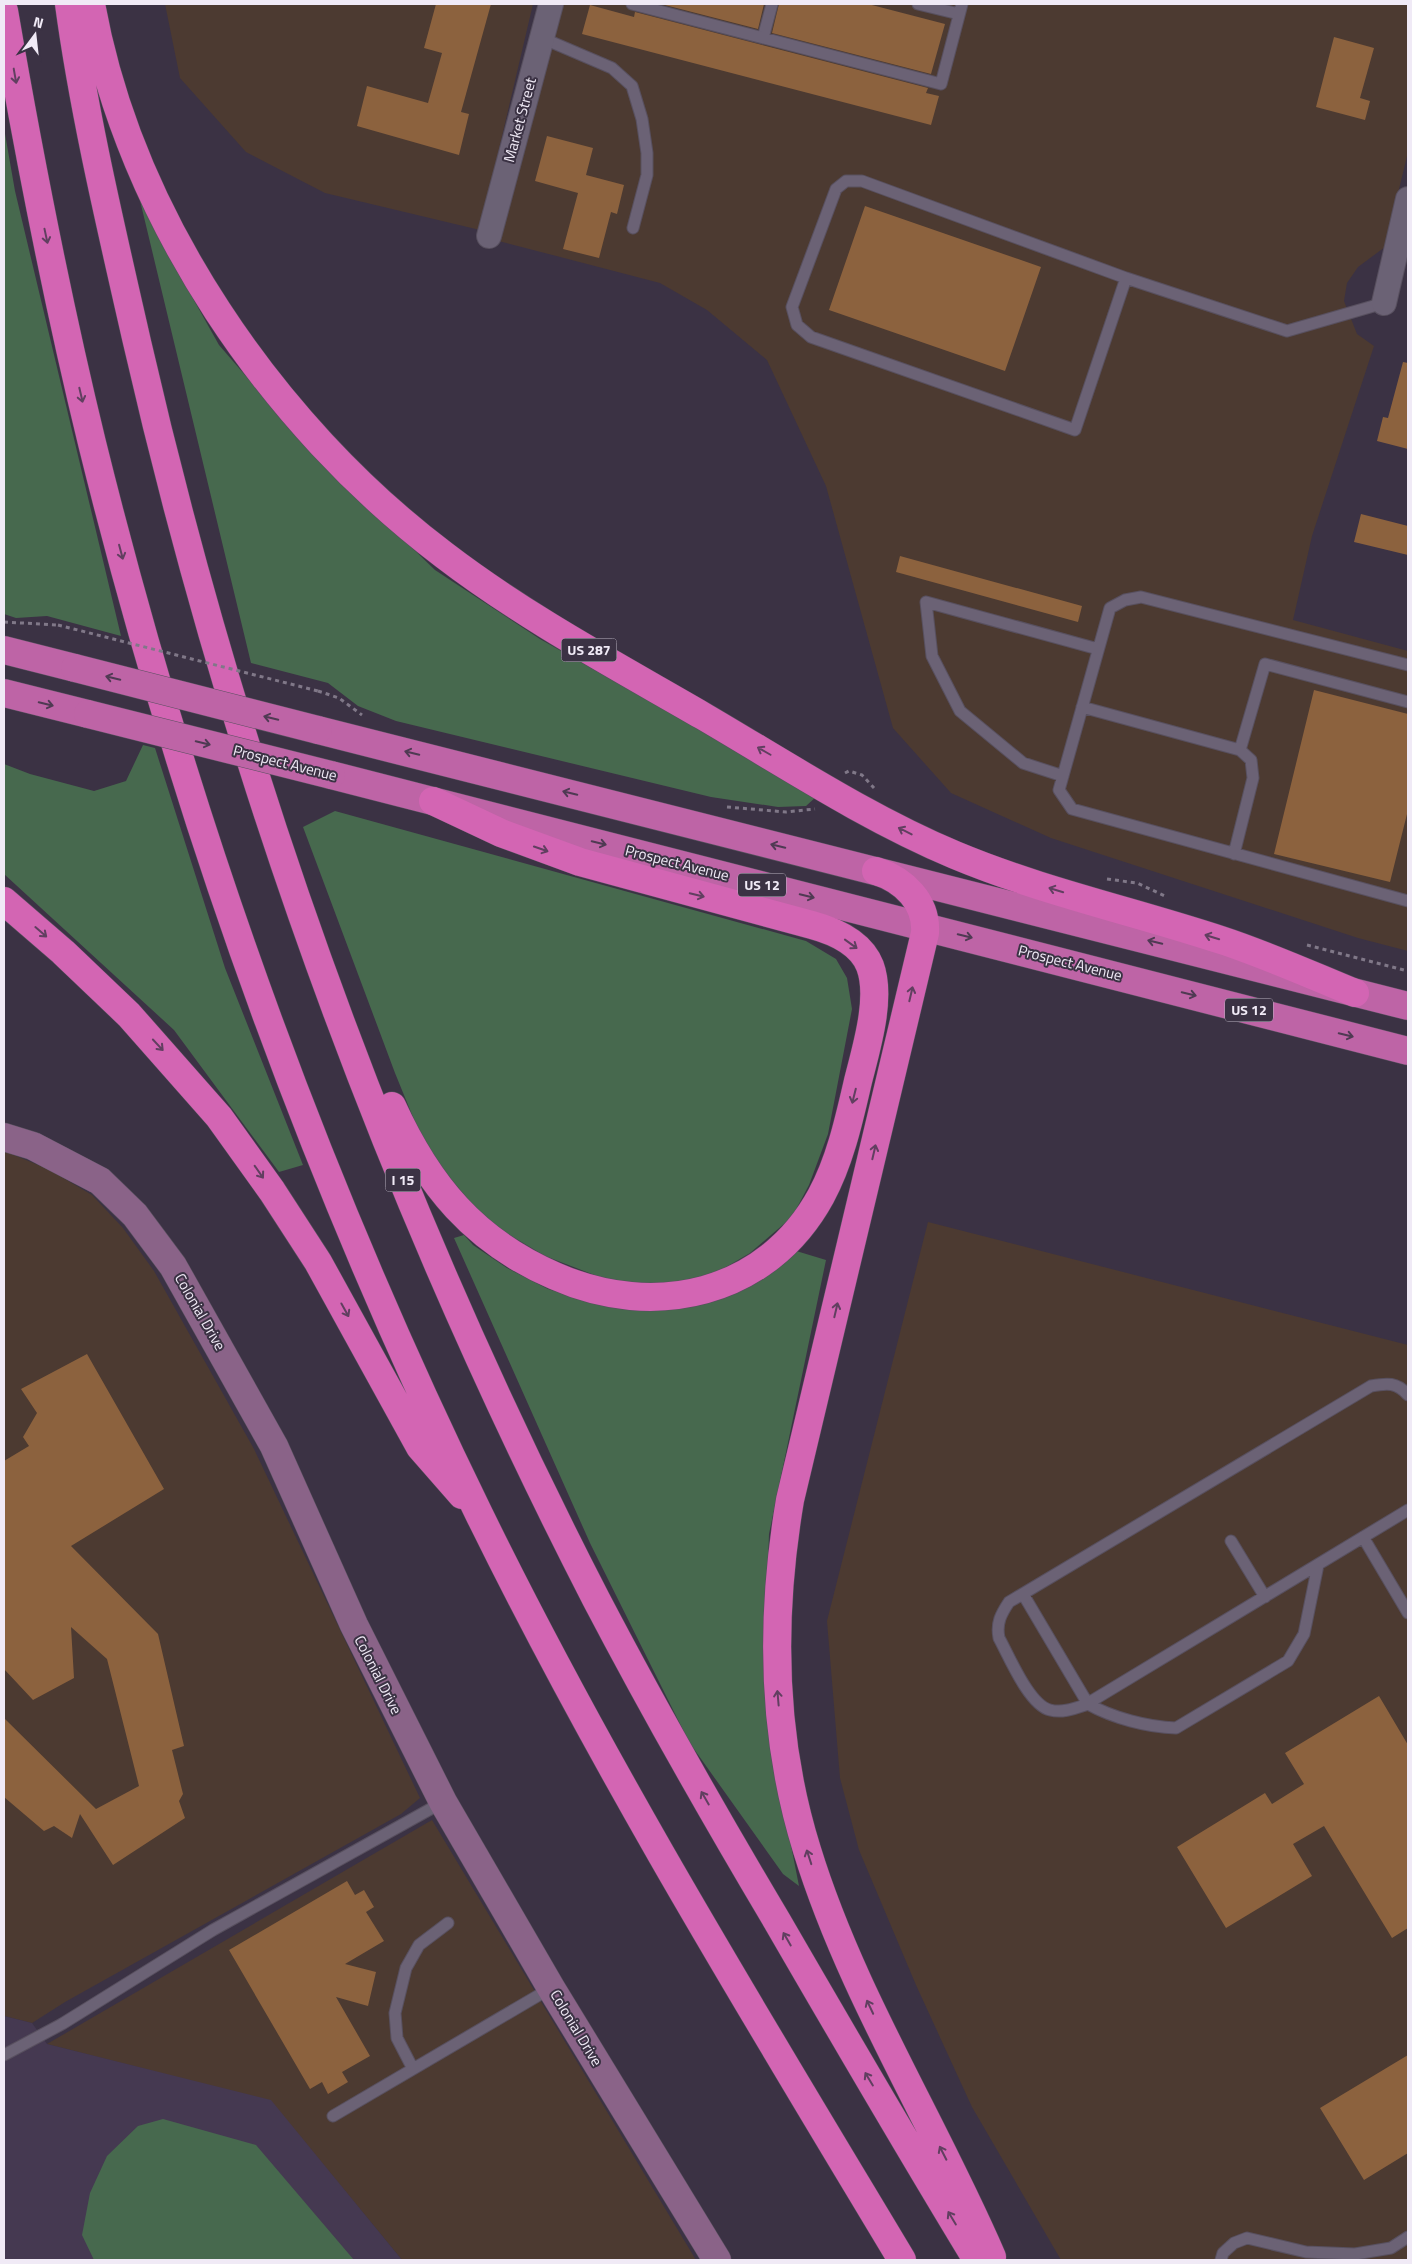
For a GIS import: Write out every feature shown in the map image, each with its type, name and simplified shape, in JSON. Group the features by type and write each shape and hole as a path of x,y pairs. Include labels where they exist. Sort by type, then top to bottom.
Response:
{"highway":[{"name":"I 15","path":"69,4 113,232 168,472 224,676 297,900 356,1062 435,1256 496,1395 563,1533 628,1659 688,1768 977,2260"},
{"name":"US 287","path":"91,4 112,88 135,151 163,212 213,302 254,362 303,424 353,477 436,550 502,596 582,646 862,808 935,846 1012,876 1220,939 1355,993"},
{"path":"4,11 42,218 92,441 138,615 190,788 254,977 324,1163 387,1313 478,1512 546,1647 656,1847 902,2260"},
{"path":"4,650 1408,1006"},
{"name":"Prospect Avenue","path":"4,693 1408,1050"},
{"path":"297,900 413,1150 444,1196 472,1225 488,1238 521,1260 558,1278 596,1291 633,1298 670,1297 708,1289 743,1274 774,1254 812,1212 828,1181 840,1149 872,1015 873,975 863,954 846,940 821,927 580,862 501,834 433,801"},
{"path":"876,871 897,880 911,893 922,908 925,926 790,1500 778,1587 775,1642 777,1693 793,1799 806,1849 823,1899 870,2006 959,2184 994,2260"},
{"path":"4,901 63,952 123,1008 219,1117 272,1191 318,1262 420,1447 437,1469 478,1512"}],"main road":[{"name":"Colonial Drive","path":"4,1137 33,1146 100,1181 135,1215 174,1266 274,1446 354,1625 443,1802 551,1988 716,2260"}],"street":[{"name":"Market Street","path":"489,236 551,4"},
{"path":"1384,302 1408,199"}],"lane":[{"path":"632,4 941,84 961,9 918,4"},
{"path":"763,38 772,4"},
{"path":"542,38 612,68 632,86 642,119 647,153 647,175 633,228"},
{"path":"1126,278 1075,430 811,337 797,325 792,307 836,189 846,181 862,181 1126,278 1287,331 1384,302"},
{"path":"1408,665 1141,597 1125,600 1110,608 1059,790 1072,809 1408,902"},
{"path":"1063,776 1023,763 960,711 932,656 926,602 1098,649"},
{"path":"1240,750 1265,664 1408,702"},
{"path":"1082,707 1240,750 1251,760 1253,778 1234,854"},
{"path":"1408,1395 1401,1386 1387,1383 1371,1386 1009,1602 1000,1615 997,1628 999,1638 1034,1701 1049,1710 1066,1711 1088,1704 1408,1510"},
{"path":"1363,1538 1408,1613"},
{"path":"1231,1541 1265,1597"},
{"path":"1023,1594 1088,1704 1099,1710 1158,1728 1176,1728 1288,1661 1304,1634 1318,1565"},
{"path":"4,2055 62,2024 214,1930 443,1802"},
{"path":"413,2069 397,2038 395,2013 406,1968 419,1945 448,1923"},
{"path":"333,2116 551,1988"},
{"path":"1221,2260 1223,2253 1234,2243 1247,2238 1306,2252 1376,2256 1408,2237"}],"path":[{"path":"4,622 58,625 318,691 339,698 365,717"},
{"path":"723,806 786,812 811,811 818,808"}],"shaded area":[{"path":"165,4 533,4 480,230 325,193 246,152 180,78"},
{"path":"557,4 1408,4 1408,152 1385,247 1358,267 1347,283 1344,301 1357,334 1374,346 1312,536 1293,620 1408,651 1408,951 1358,938 1051,838 951,793 893,728 826,486 767,360 707,310 660,283 495,240"},
{"path":"4,1151 48,1169 92,1195 123,1228 154,1271 254,1449 420,1798 401,1814 65,2002 32,2023 4,2016"},
{"path":"928,1222 1408,1345 1408,2260 1061,2260 972,2107 916,1985 859,1850 840,1778 827,1621"},
{"path":"432,1820 696,2260 402,2260 271,2101 47,2044"},
{"path":"4,2016 32,2023 47,2044 271,2100 402,2260 4,2260"}],"green space":[{"path":"4,128 15,191 121,636 47,616 16,618 4,614"},
{"path":"137,188 162,243 219,345 301,440 435,570 540,639 817,796 806,806 778,807 711,797 396,721 358,706 328,683 251,663"},
{"path":"143,745 155,748 225,968 303,1165 279,1172 174,1030 4,874 4,764 30,774 94,791 126,781"},
{"path":"335,811 806,941 836,959 847,978 852,1009 828,1134 809,1185 792,1217 750,1253 704,1280 656,1285 610,1281 545,1256 486,1221 426,1149 395,1073 303,827"},
{"path":"464,1235 473,1245 507,1268 548,1289 600,1305 657,1309 793,1250 826,1260 769,1534 765,1647 770,1738 799,1886 783,1874 689,1742 590,1543 454,1238"},
{"path":"163,2119 256,2145 354,2260 94,2260 82,2235 90,2193 107,2156 138,2126"}],"building":[{"path":"436,4 491,4 461,112 469,114 459,155 357,126 367,86 428,103 442,53 424,48"},
{"path":"661,4 764,4 758,29"},
{"path":"779,4 868,4 945,24 931,74 772,33"},
{"path":"590,5 634,17 635,12 928,88 926,93 939,96 931,125 582,34"},
{"path":"1334,37 1374,48 1360,98 1370,101 1365,120 1316,107"},
{"path":"547,136 593,148 586,175 624,185 617,214 611,212 599,258 563,249 578,193 535,181"},
{"path":"865,206 1041,267 1005,371 829,310"},
{"path":"1403,362 1408,363 1408,449 1377,441 1383,417 1388,418"},
{"path":"1361,514 1408,526 1408,555 1354,542"},
{"path":"900,556 1082,606 1078,622 896,572"},
{"path":"1314,690 1408,714 1408,810 1390,882 1274,854"},
{"path":"87,1354 164,1489 71,1546 158,1634 184,1746 172,1750 183,1794 179,1801 185,1818 113,1865 80,1814 72,1838 54,1826 44,1831 4,1797 4,1718 96,1809 139,1786 107,1659 71,1627 74,1678 33,1700 4,1669 4,1461 29,1446 23,1437 37,1413 21,1389"},
{"path":"1379,1696 1408,1745 1408,1928 1392,1938 1324,1826 1293,1844 1312,1876 1226,1928 1177,1847 1265,1793 1272,1804 1304,1784 1285,1753"},
{"path":"347,1881 355,1895 364,1890 374,1907 366,1912 384,1941 345,1964 376,1972 368,2006 336,1997 370,2056 342,2072 348,2082 328,2094 322,2082 310,2089 229,1950"},
{"path":"1408,2055 1408,2153 1364,2180 1320,2108"}]}
